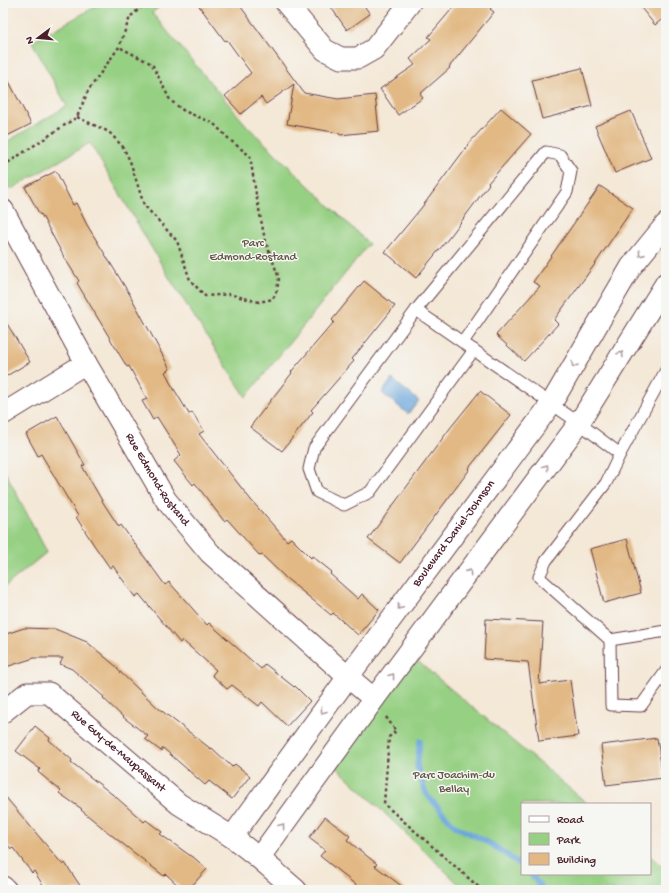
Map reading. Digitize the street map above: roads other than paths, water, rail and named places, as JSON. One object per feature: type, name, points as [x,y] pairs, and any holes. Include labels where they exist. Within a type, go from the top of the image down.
[{"type":"street","points":[[286,3],[325,50],[341,58],[358,58],[374,49],[410,3]]},
{"type":"street","name":"Rue Edmond-Rostand","points":[[3,210],[86,363],[166,500],[210,553],[374,699]]},
{"type":"street","name":"Boulevard Daniel-Johnson","points":[[232,837],[348,677],[551,404],[630,267],[666,224]]},
{"type":"street","points":[[259,858],[374,699],[579,423],[666,283]]},
{"type":"street","points":[[3,414],[86,363]]},
{"type":"street","name":"Rue Guy-de-Maupassant","points":[[3,712],[27,693],[49,693],[179,804],[232,837],[296,890]]},
{"type":"street","points":[[3,887],[6,890]]},
{"type":"lane","points":[[463,342],[567,192],[571,171],[560,155],[546,152],[416,310],[314,448],[309,469],[317,492],[344,505],[370,492],[474,350]]},
{"type":"lane","points":[[416,310],[579,423],[620,454]]},
{"type":"lane","points":[[666,370],[620,454],[606,484],[546,561],[539,577],[610,640],[611,704],[641,706],[666,671]]},
{"type":"lane","points":[[610,640],[666,632]]},
{"type":"water","points":[[392,379],[419,401],[408,414],[382,393]]},
{"type":"waterway","points":[[420,741],[417,767],[426,794],[455,826],[491,844],[521,865]]},
{"type":"waterway","points":[[532,875],[543,890]]},
{"type":"park label","name":"Parc Edmond-Rostand","points":[[253,251]]},
{"type":"park label","name":"Parc Joachim-du Bellay","points":[[454,783]]}]
